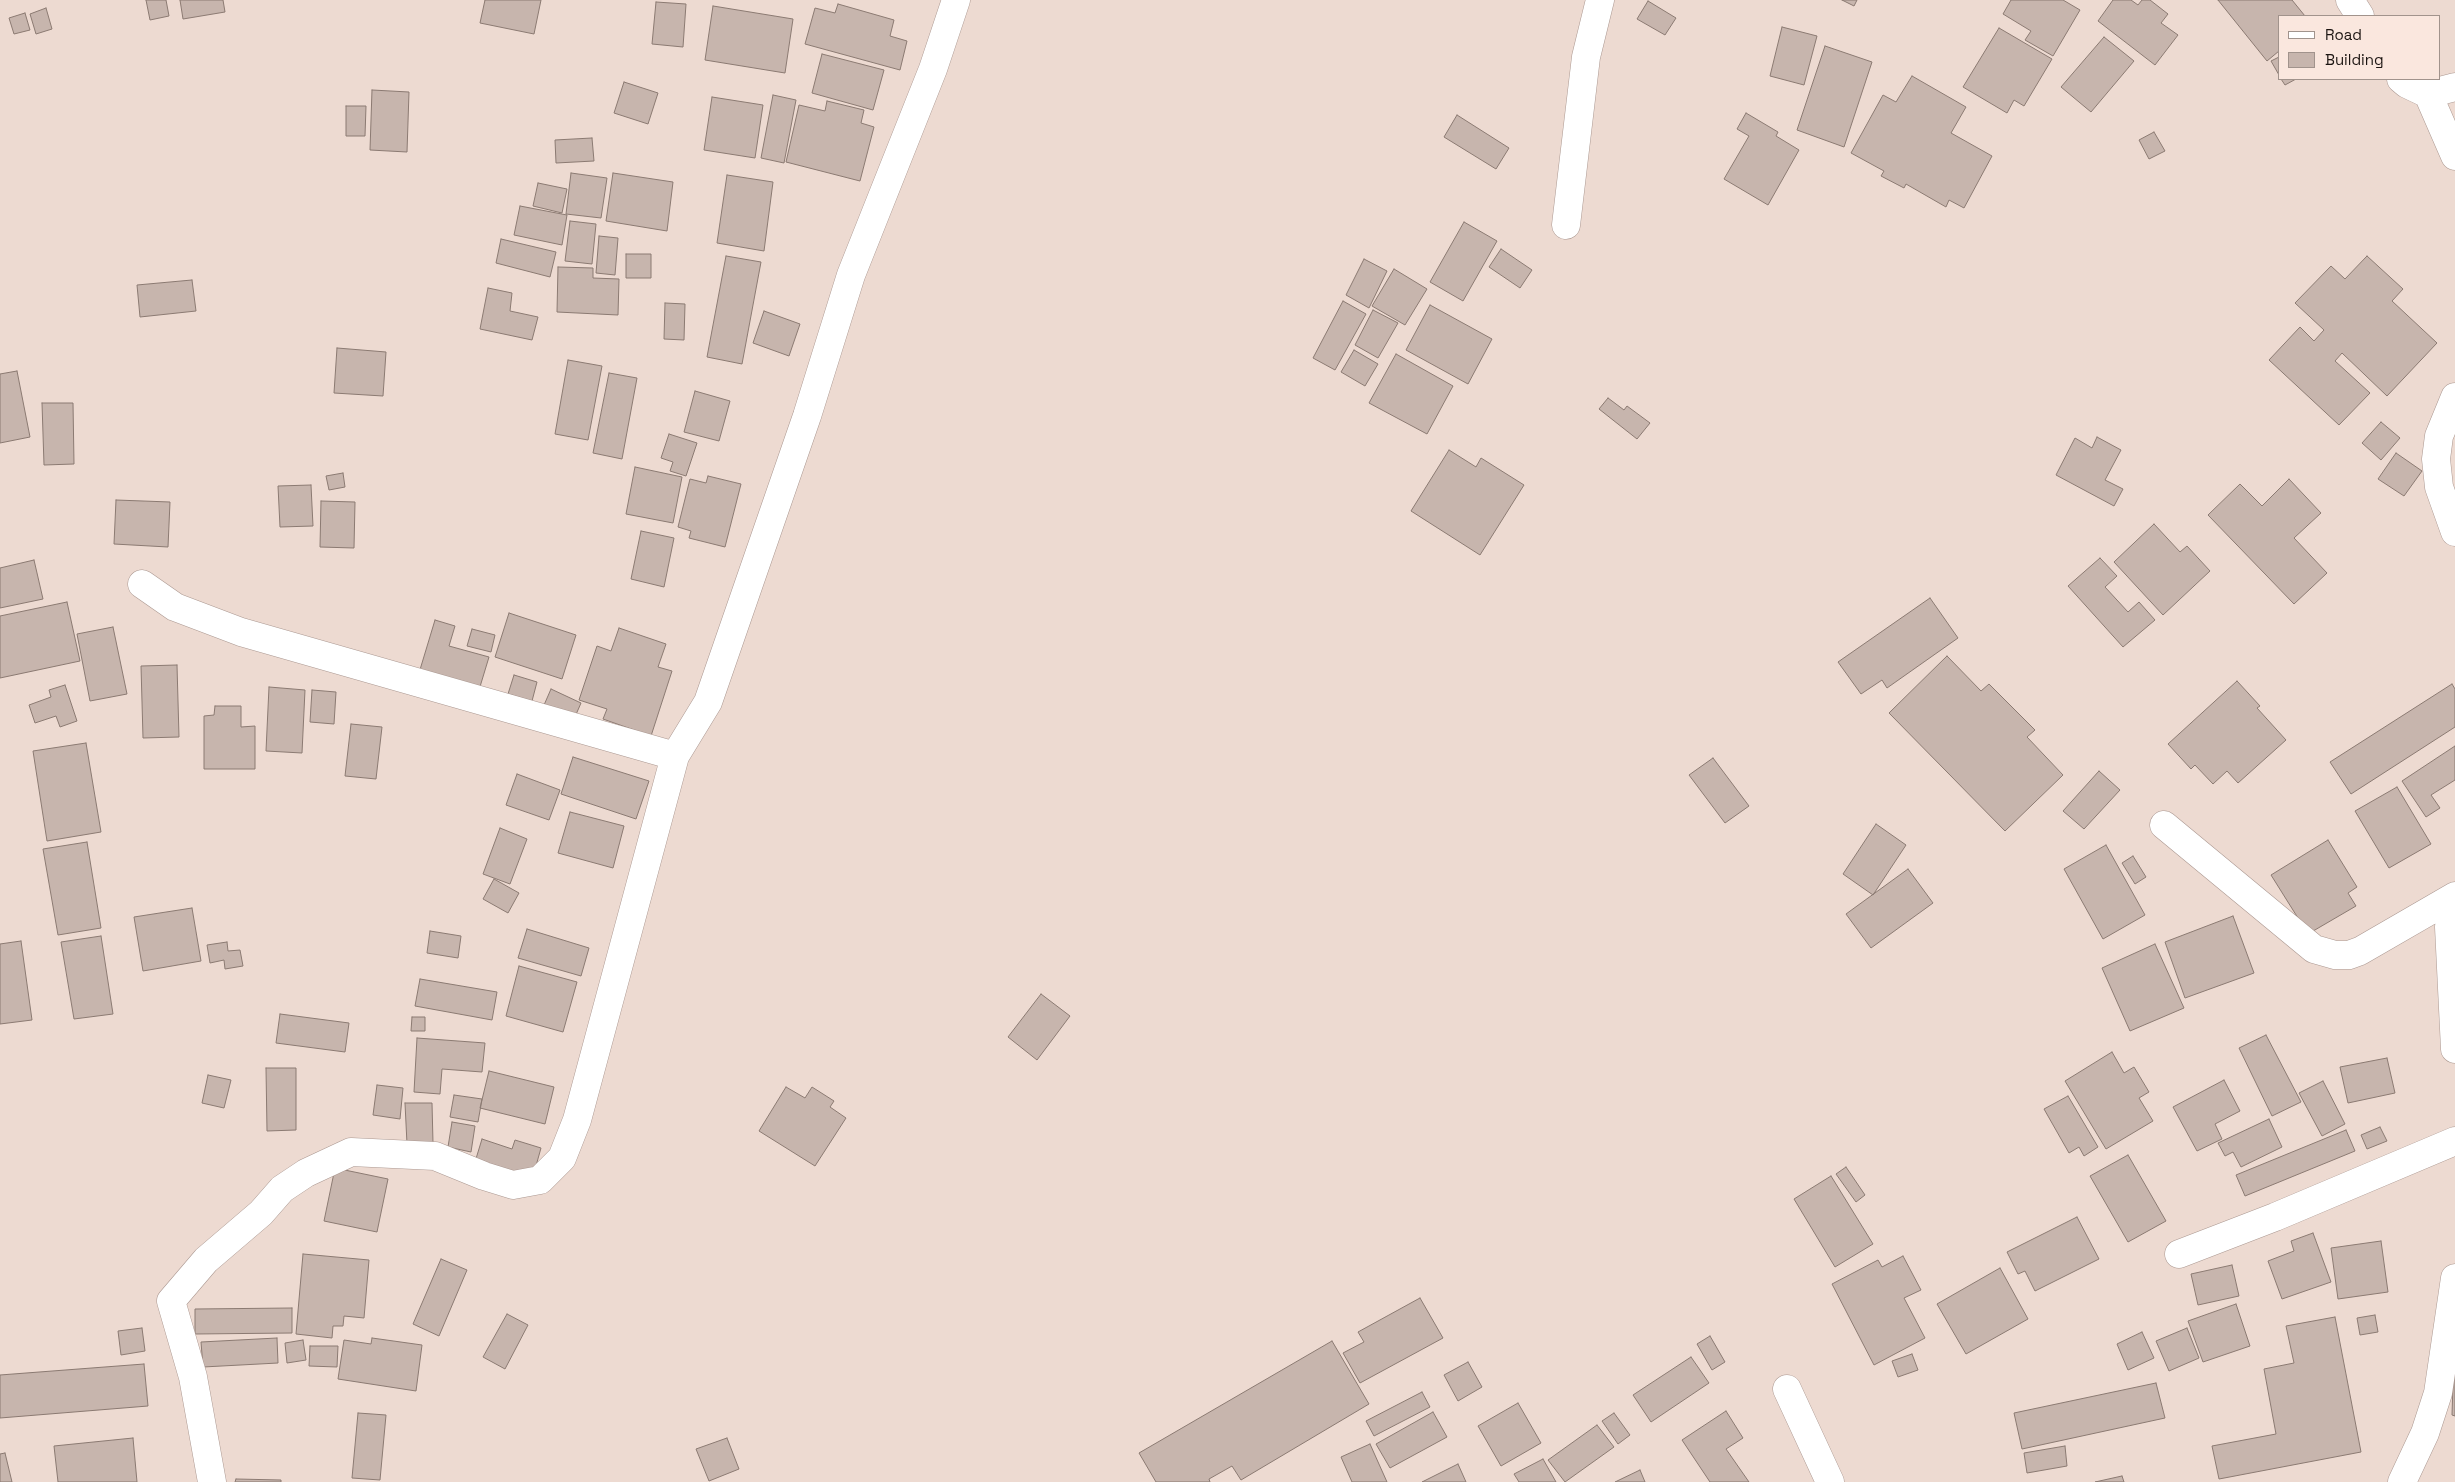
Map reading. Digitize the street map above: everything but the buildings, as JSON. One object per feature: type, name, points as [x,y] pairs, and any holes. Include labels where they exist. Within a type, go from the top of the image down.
[{"type":"street","points":[[212,1482],[193,1377],[171,1301],[206,1260],[261,1213],[282,1189],[306,1173],[351,1152],[435,1156],[484,1176],[514,1185],[540,1180],[562,1158],[577,1120],[675,756],[708,702],[807,416],[851,275],[934,68],[956,0]]},
{"type":"street","points":[[1566,225],[1586,57],[1600,0]]},
{"type":"street","points":[[2350,0],[2359,15]]},
{"type":"street","points":[[2402,80],[2428,94],[2455,87]]},
{"type":"street","points":[[2428,94],[2455,156]]},
{"type":"street","points":[[2455,397],[2439,436],[2436,459],[2439,487],[2455,532]]},
{"type":"street","points":[[142,584],[175,606],[241,632],[675,756]]},
{"type":"street","points":[[2164,826],[2304,942],[2314,949],[2335,955],[2349,955],[2360,950],[2455,897]]},
{"type":"street","points":[[2455,897],[2449,926],[2455,1049]]},
{"type":"street","points":[[2179,1254],[2275,1217],[2455,1141]]},
{"type":"street","points":[[2402,1482],[2425,1433],[2438,1393],[2455,1278]]},
{"type":"street","points":[[1786,1389],[1830,1482]]}]
